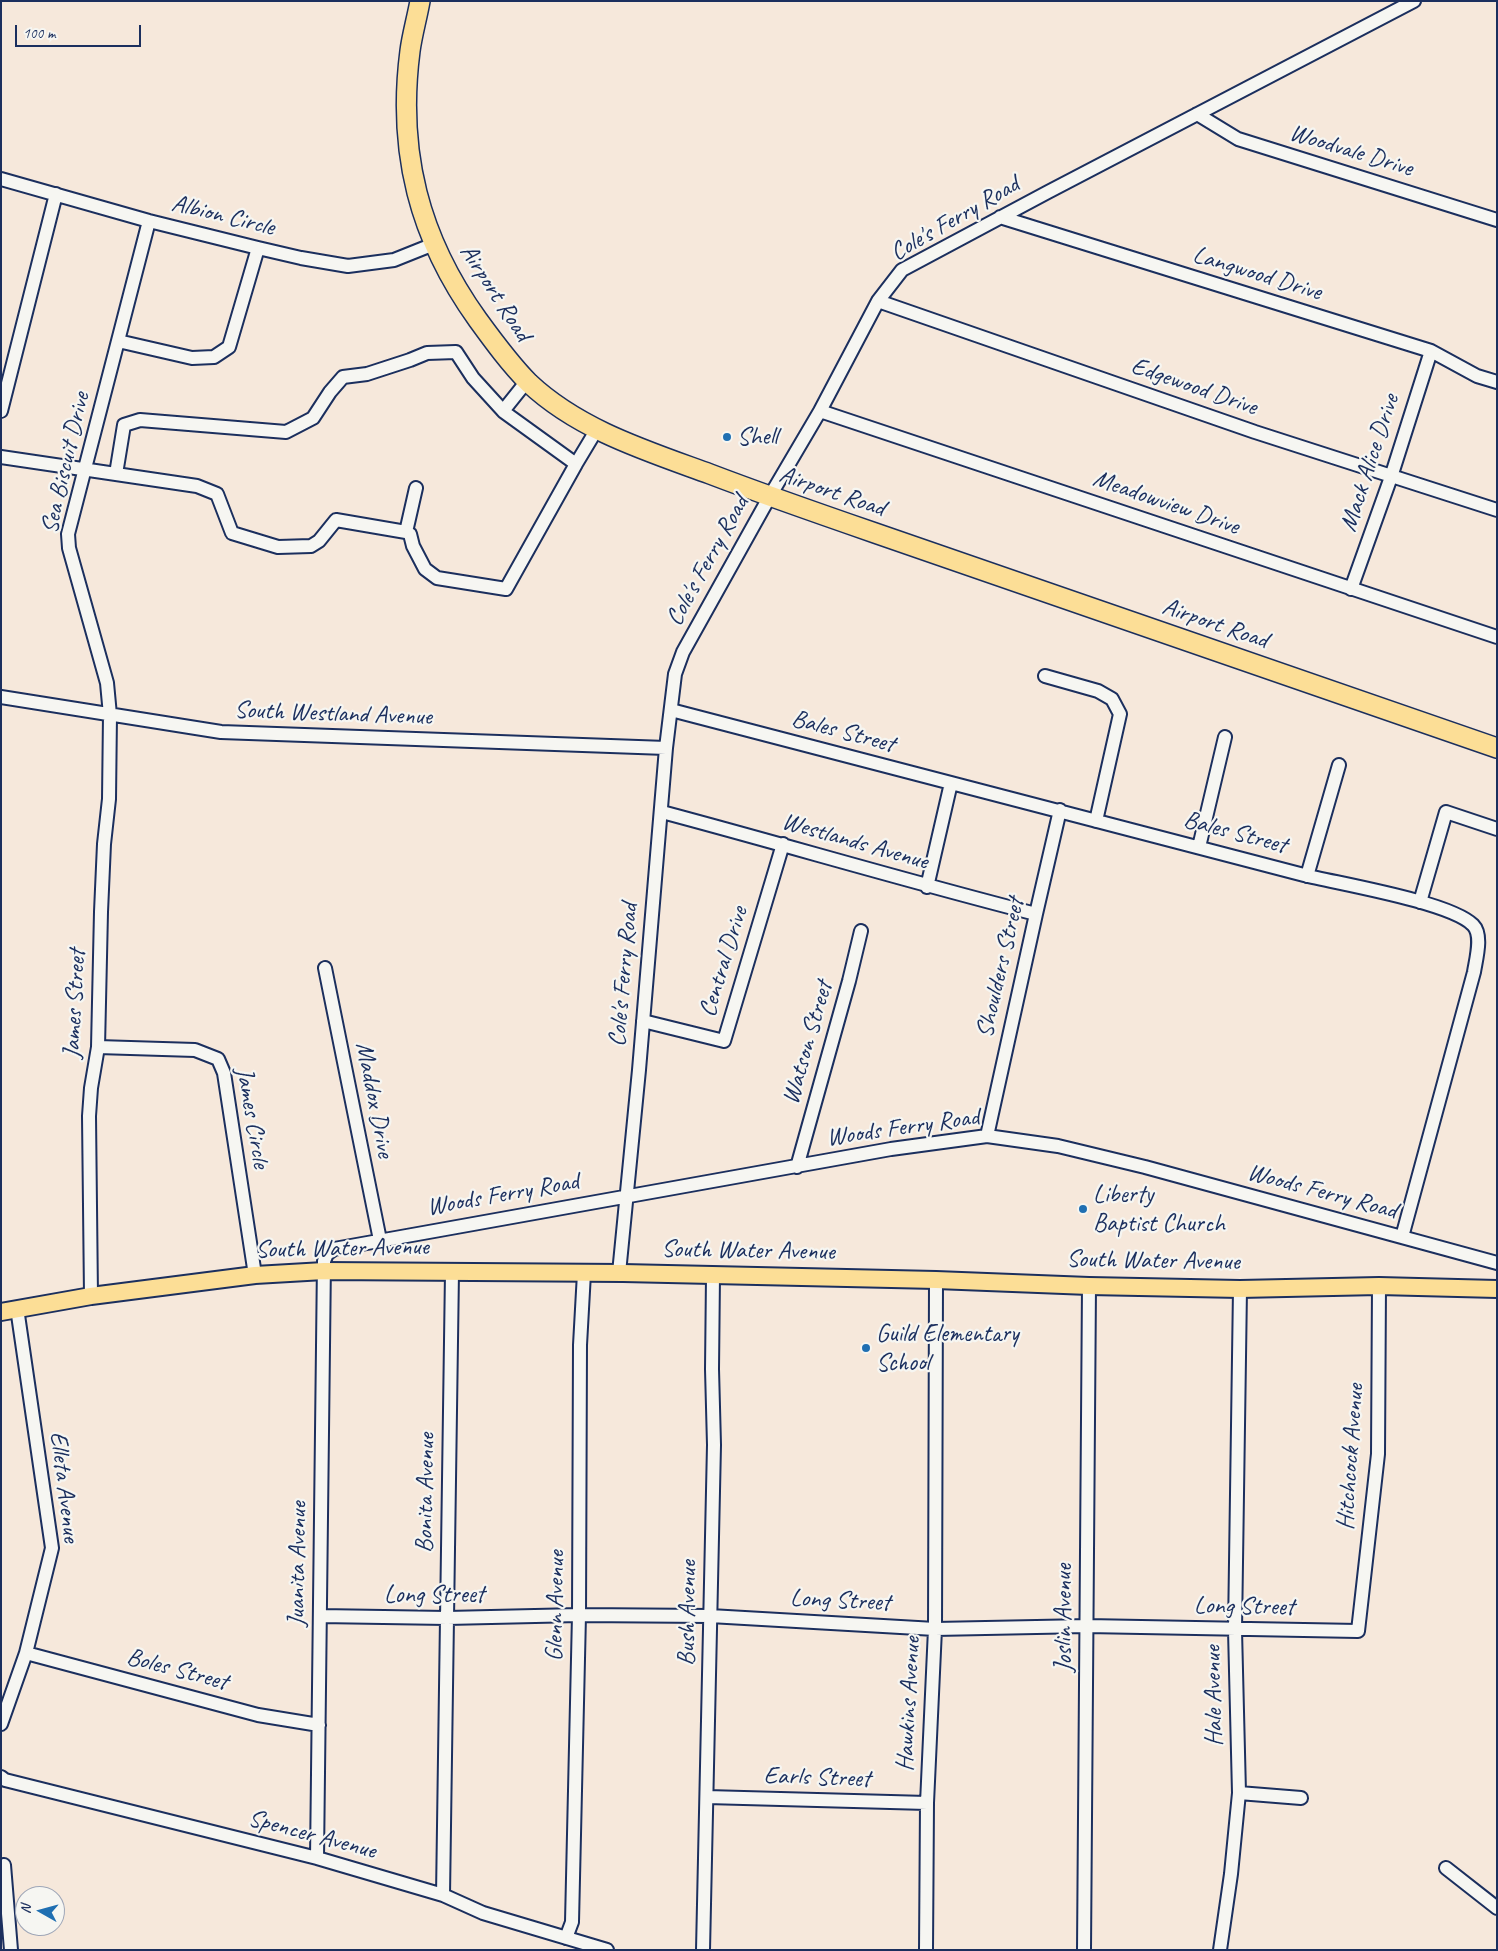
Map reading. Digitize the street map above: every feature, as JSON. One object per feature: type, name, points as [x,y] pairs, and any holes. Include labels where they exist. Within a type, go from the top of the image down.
[{"type":"highway","name":"Airport Road","points":[[420,1],[410,51],[407,117],[415,188],[434,244],[468,306],[506,358],[551,402],[583,422],[645,450],[770,496],[1497,748]]},
{"type":"main road","name":"South Water Avenue","points":[[9,1310],[91,1296],[255,1275],[324,1271],[620,1273],[1240,1289],[1379,1286],[1497,1289]]},
{"type":"street","name":"Cole's Ferry Road","points":[[620,1273],[674,674],[683,652],[820,411],[878,301],[902,270],[1414,1]]},
{"type":"street","name":"Woodvale Drive","points":[[1198,114],[1238,139],[1497,220]]},
{"type":"street","name":"Albion Circle","points":[[1,179],[258,248],[348,266],[394,260],[434,244]]},
{"type":"street","points":[[1,411],[56,194]]},
{"type":"street","name":"Langwood Drive","points":[[1000,217],[1431,351],[1477,376],[1497,382]]},
{"type":"street","name":"Sea Biscuit Drive","points":[[110,715],[107,683],[69,548],[68,534],[149,220]]},
{"type":"street","points":[[118,341],[192,358],[214,357],[229,347],[258,248]]},
{"type":"street","name":"Edgewood Drive","points":[[878,301],[1255,432],[1497,510]]},
{"type":"street","name":"Mack Alice Drive","points":[[1351,589],[1391,476],[1431,351]]},
{"type":"street","points":[[116,474],[124,424],[140,420],[286,432],[313,418],[330,392],[343,377],[367,374],[401,364],[427,353],[456,352],[473,378],[502,411],[576,464]]},
{"type":"street","points":[[502,411],[528,381]]},
{"type":"street","name":"Meadowview Drive","points":[[820,411],[1497,637]]},
{"type":"street","points":[[1,457],[197,486],[217,494],[232,533],[278,547],[311,546],[320,541],[336,520],[406,532],[410,534],[413,546],[425,568],[437,578],[506,589],[576,464],[598,429]]},
{"type":"street","points":[[406,532],[416,488]]},
{"type":"street","points":[[1045,676],[1098,691],[1112,699],[1120,714],[1096,821]]},
{"type":"street","name":"South Westland Avenue","points":[[1,697],[221,732],[666,748]]},
{"type":"street","name":"Bales Street","points":[[671,710],[1307,876],[1420,902],[1453,913],[1474,925],[1478,936],[1474,972],[1402,1237]]},
{"type":"street","name":"James Street","points":[[91,1296],[89,1116],[91,1088],[98,1047],[101,912],[106,820],[109,799],[110,715]]},
{"type":"street","points":[[1199,847],[1225,737]]},
{"type":"street","points":[[1307,876],[1339,765]]},
{"type":"street","points":[[927,886],[951,784]]},
{"type":"street","name":"Shoulders Street","points":[[987,1136],[1060,810]]},
{"type":"street","name":"Westlands Avenue","points":[[662,812],[783,844],[927,886],[1036,914]]},
{"type":"street","points":[[1420,902],[1446,812],[1497,829]]},
{"type":"street","name":"Central Drive","points":[[643,1020],[724,1041],[783,844]]},
{"type":"street","name":"Watson Street","points":[[797,1167],[861,931]]},
{"type":"street","name":"Maddox Drive","points":[[325,968],[380,1240]]},
{"type":"street","name":"James Circle","points":[[98,1047],[195,1050],[218,1059],[224,1073],[255,1275]]},
{"type":"street","name":"Woods Ferry Road","points":[[324,1271],[324,1261],[327,1254],[334,1250],[380,1240],[891,1149],[987,1136],[1058,1146],[1136,1165],[1497,1263]]},
{"type":"street","name":"Juanita Avenue","points":[[317,1858],[324,1271]]},
{"type":"street","name":"Bonita Avenue","points":[[443,1895],[452,1272]]},
{"type":"street","name":"Glenn Avenue","points":[[566,1938],[572,1922],[579,1615],[580,1346],[584,1273]]},
{"type":"street","name":"Bush Avenue","points":[[703,1950],[714,1444],[712,1369],[713,1276]]},
{"type":"street","name":"Hawkins Avenue","points":[[926,1950],[926,1803],[934,1629],[936,1280]]},
{"type":"street","name":"Joslin Avenue","points":[[1084,1950],[1089,1286]]},
{"type":"street","name":"Hitchcock Avenue","points":[[1358,1631],[1378,1454],[1379,1286]]},
{"type":"street","name":"Hale Avenue","points":[[1220,1950],[1231,1874],[1239,1793],[1235,1630],[1240,1289]]},
{"type":"street","name":"Elleta Avenue","points":[[1,1724],[26,1653],[52,1548],[9,1310]]},
{"type":"street","name":"Long Street","points":[[320,1616],[448,1618],[579,1615],[710,1616],[934,1629],[1087,1626],[1358,1631]]},
{"type":"street","name":"Boles Street","points":[[26,1653],[258,1715],[318,1725]]},
{"type":"street","name":"Spencer Avenue","points":[[1,1777],[5,1780],[317,1858],[443,1895],[483,1913],[607,1950]]},
{"type":"street","points":[[1239,1793],[1301,1798]]},
{"type":"street","name":"Earls Street","points":[[707,1797],[926,1803]]},
{"type":"street","points":[[4,1865],[11,1950]]},
{"type":"street","points":[[1446,1868],[1497,1908]]},
{"type":"place","name":"Shell","points":[[727,437]]},
{"type":"place","name":"Liberty Baptist Church","points":[[1083,1209]]},
{"type":"place","name":"Guild Elementary School","points":[[866,1348]]}]
